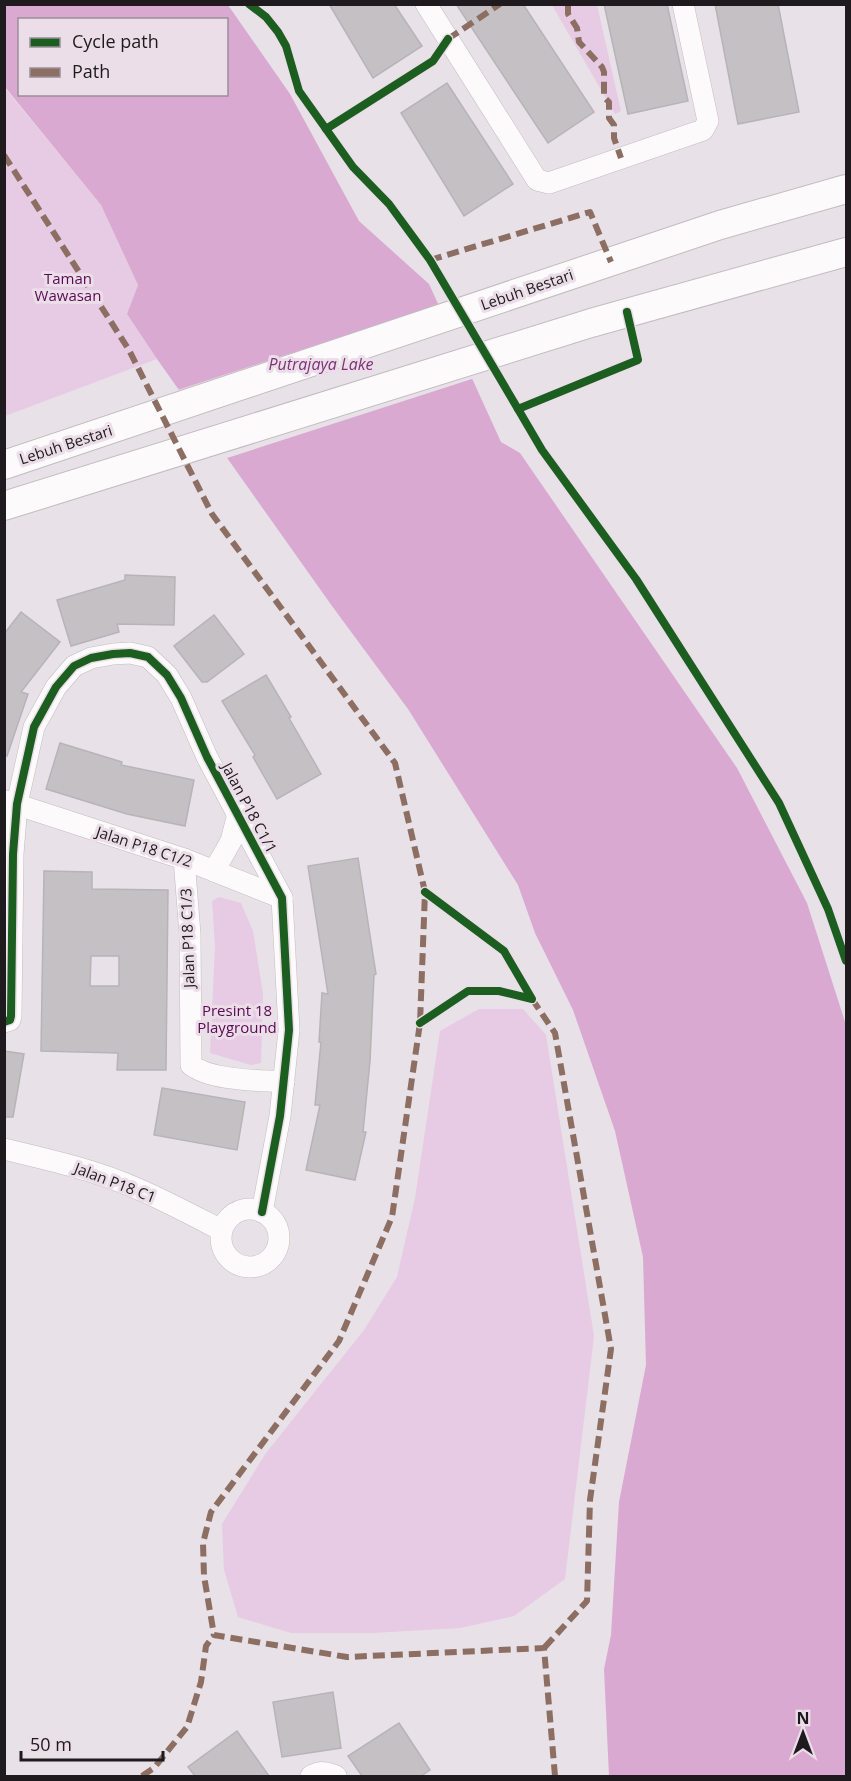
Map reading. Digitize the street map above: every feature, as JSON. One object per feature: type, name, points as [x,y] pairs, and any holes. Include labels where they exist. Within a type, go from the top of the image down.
[{"type":"main road","points":[[720,225],[794,197],[846,174]]},
{"type":"main road","name":"Lebuh Bestari","points":[[4,465],[720,225],[846,189]]},
{"type":"main road","points":[[4,506],[591,323],[846,252]]},
{"type":"main road","points":[[770,272],[846,271]]},
{"type":"street","points":[[426,4],[537,180],[549,183],[703,130],[708,121],[683,4]]},
{"type":"street","name":"Jalan P18 C1/1","points":[[4,1022],[10,1020],[11,1016],[11,802],[34,727],[56,687],[74,666],[91,658],[112,654],[130,653],[148,657],[167,675],[181,698],[207,757],[282,898],[289,1030],[280,1116],[262,1212]]},
{"type":"street","name":"Jalan P18 C1/2","points":[[11,802],[184,859],[282,898]]},
{"type":"street","points":[[214,871],[231,841],[238,814]]},
{"type":"street","name":"Jalan P18 C1/3","points":[[184,859],[190,934],[191,1065],[197,1070],[224,1077],[284,1082]]},
{"type":"street","name":"Jalan P18 C1","points":[[4,1149],[96,1173],[137,1188],[221,1230]]},
{"type":"street","points":[[253,1209],[262,1212],[274,1223],[279,1239],[274,1254],[268,1261],[260,1265],[242,1266],[226,1256],[222,1248],[221,1230],[233,1214],[253,1209]]},
{"type":"street","points":[[311,1776],[328,1772],[336,1776]]},
{"type":"green space","points":[[552,5],[597,5],[621,111],[615,114]]},
{"type":"green space","name":"Taman Wawasan","points":[[4,87],[101,205],[138,285],[127,314],[157,359],[5,416]]},
{"type":"green space","name":"Presint 18 Playground","points":[[219,897],[241,903],[253,931],[263,994],[261,1063],[251,1065],[210,1053],[215,946],[212,901]]},
{"type":"green space","points":[[479,1009],[523,1009],[546,1035],[594,1336],[565,1579],[514,1616],[460,1628],[372,1633],[291,1633],[238,1617],[224,1570],[222,1524],[266,1453],[364,1330],[397,1277],[415,1198],[440,1031]]},
{"type":"water","name":"Putrajaya Lake","points":[[4,5],[228,5],[290,94],[359,221],[429,284],[501,442],[520,453],[737,768],[807,903],[846,1025],[846,1776],[609,1776],[604,1669],[611,1635],[619,1502],[646,1365],[643,1257],[615,1131],[573,1010],[535,933],[518,885],[408,709],[332,606],[127,314],[138,285],[101,205],[5,87]]},
{"type":"pier","points":[[442,304],[475,378],[224,459],[175,391]]},
{"type":"building","points":[[329,4],[394,4],[422,46],[373,78]]},
{"type":"building","points":[[456,4],[523,4],[594,112],[548,143]]},
{"type":"building","points":[[604,4],[667,4],[688,101],[628,114]]},
{"type":"building","points":[[715,4],[778,4],[799,112],[738,124]]},
{"type":"building","points":[[447,83],[513,184],[464,216],[401,113]]},
{"type":"building","points":[[125,575],[175,577],[174,625],[117,624],[119,632],[71,646],[57,600],[125,580]]},
{"type":"building","points":[[21,612],[60,642],[21,692],[28,694],[7,756],[4,755],[4,634]]},
{"type":"building","points":[[214,615],[244,654],[207,682],[202,682],[174,646]]},
{"type":"building","points":[[266,675],[321,774],[277,799],[253,757],[255,755],[222,701]]},
{"type":"building","points":[[60,743],[122,762],[121,765],[194,780],[185,826],[127,814],[46,789]]},
{"type":"building","points":[[358,858],[376,974],[374,975],[370,1061],[363,1132],[366,1132],[355,1180],[306,1170],[320,1105],[315,1105],[321,1042],[319,1042],[322,993],[328,994],[308,866]]},
{"type":"building","points":[[44,871],[92,872],[92,889],[168,890],[166,1070],[117,1070],[118,1053],[41,1051]],"holes":[[[91,956],[119,956],[119,986],[90,986]]]},
{"type":"building","points":[[4,1051],[24,1054],[13,1117],[4,1117]]},
{"type":"building","points":[[162,1088],[245,1102],[237,1150],[154,1135]]},
{"type":"building","points":[[333,1692],[341,1748],[282,1757],[273,1702]]},
{"type":"building","points":[[399,1723],[430,1770],[421,1776],[362,1776],[348,1756]]},
{"type":"building","points":[[237,1731],[269,1776],[195,1776],[188,1767]]},
{"type":"marked path","points":[[448,39],[500,4]]},
{"type":"marked path","points":[[568,4],[568,14],[577,28],[579,42],[604,72],[604,97],[609,102],[609,118],[614,125],[614,138],[621,158]]},
{"type":"marked path","points":[[4,155],[129,350],[212,514],[395,763],[425,892],[420,1023],[392,1217],[339,1341],[211,1512],[203,1543],[204,1576],[214,1635],[347,1657],[544,1648],[555,1776]]},
{"type":"marked path","points":[[430,260],[590,212],[611,262]]},
{"type":"marked path","points":[[532,999],[555,1033],[611,1349],[590,1500],[587,1601],[544,1648]]},
{"type":"marked path","points":[[142,1776],[154,1768],[187,1727],[201,1682],[206,1646],[214,1635]]},
{"type":"cycle path","points":[[249,4],[266,17],[278,32],[286,46],[299,91],[326,129],[433,61],[448,39]]},
{"type":"cycle path","points":[[326,129],[353,167],[389,204],[430,260],[518,409],[638,360],[627,312]]},
{"type":"cycle path","points":[[518,409],[542,450],[636,579],[779,803],[828,909],[846,961]]},
{"type":"cycle path","points":[[4,1022],[10,1020],[11,1016],[13,854],[17,804],[34,727],[56,687],[74,666],[91,658],[113,654],[130,653],[148,657],[167,675],[181,698],[207,757],[282,898],[289,1030],[280,1116],[262,1212]]},
{"type":"cycle path","points":[[420,1023],[468,991],[499,991],[532,999],[504,951],[425,892]]}]
